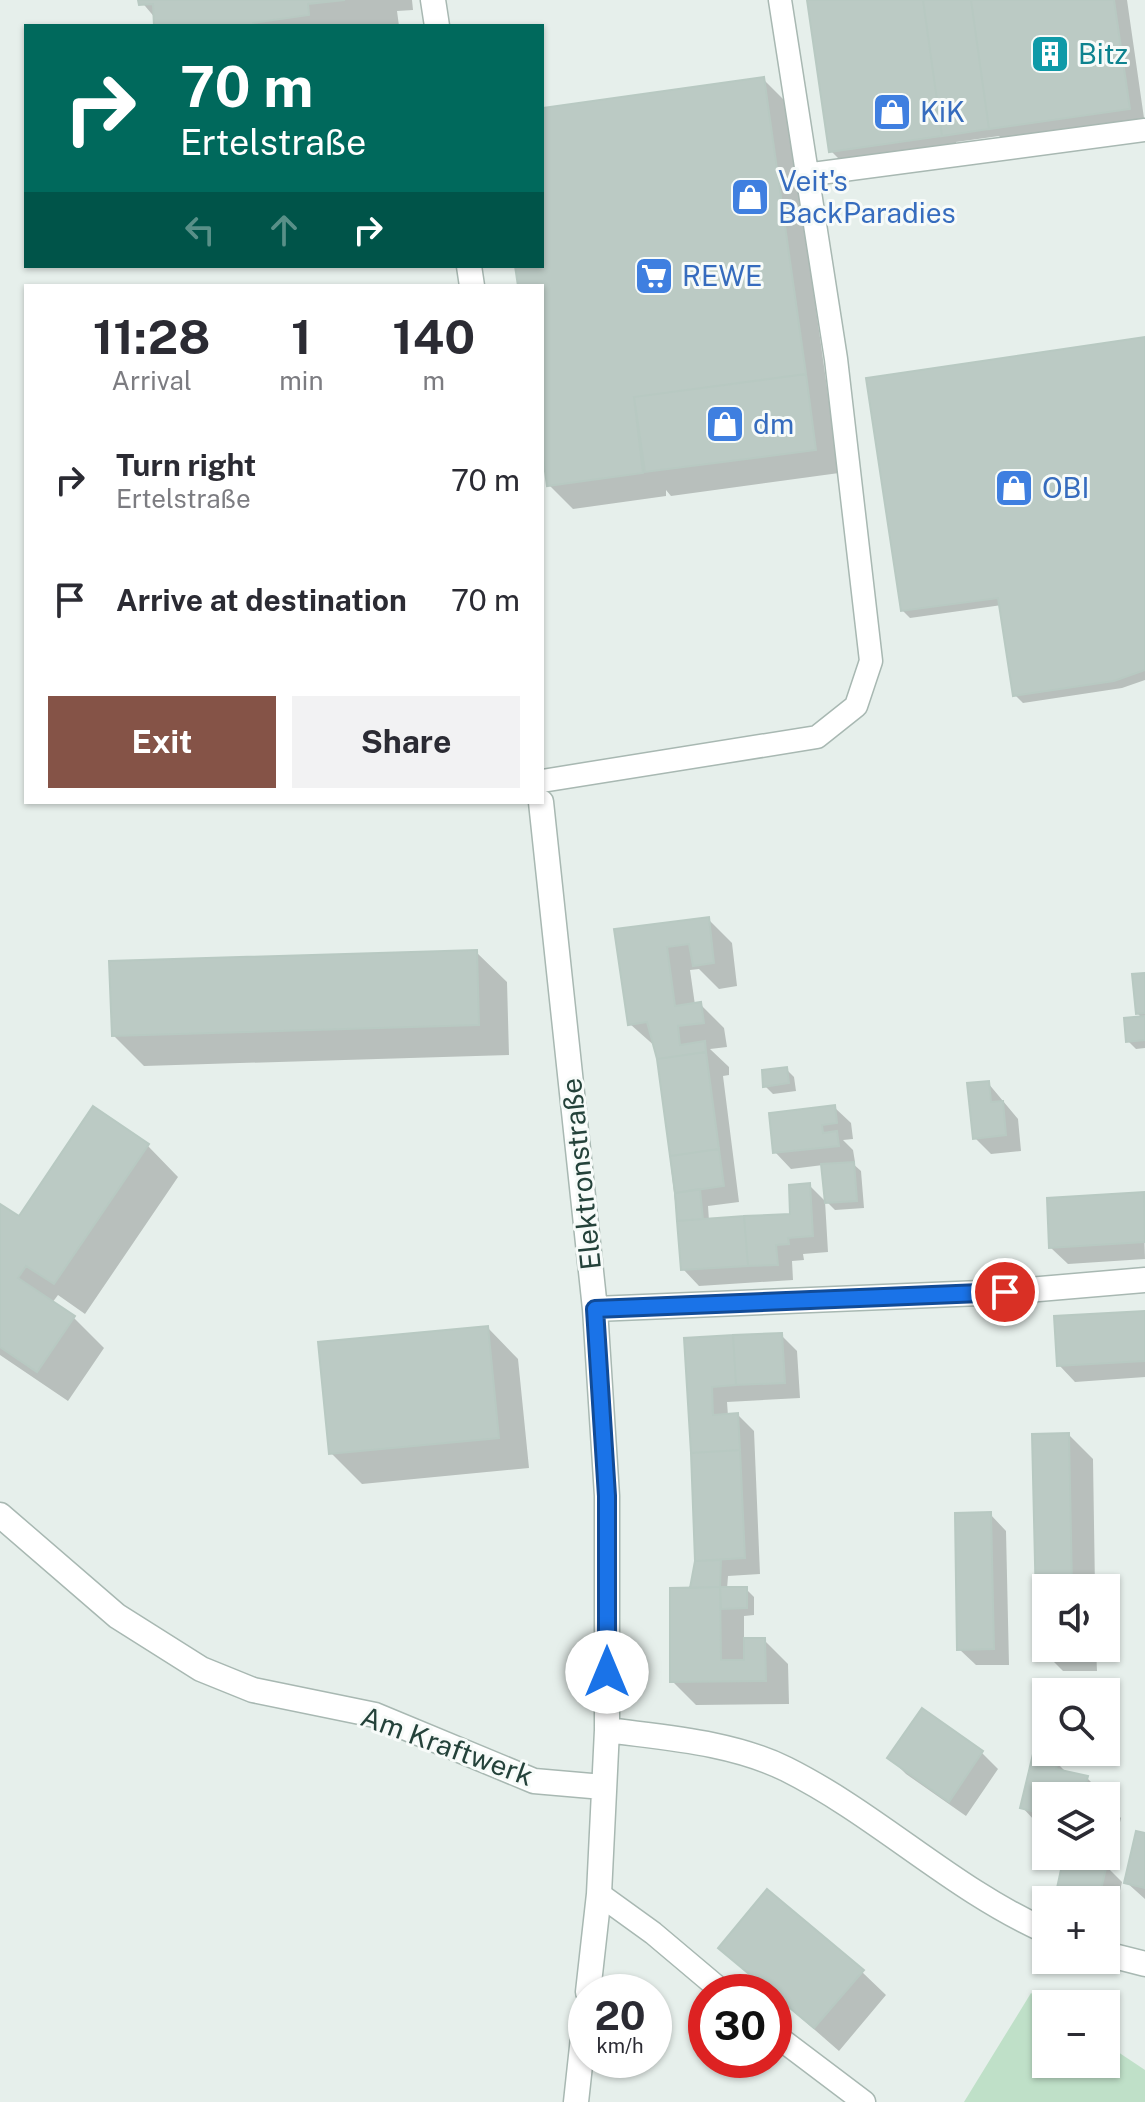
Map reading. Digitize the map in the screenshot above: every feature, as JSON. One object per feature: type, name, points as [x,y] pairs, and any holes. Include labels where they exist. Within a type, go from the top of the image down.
[{"type":"street","points":[[433,0],[437,24]]},
{"type":"street","name":"Elektronstraße","points":[[541,804],[595,1309],[607,1496],[607,1730],[603,1787]]},
{"type":"street","points":[[595,1309],[1005,1292],[1145,1280]]},
{"type":"street","name":"Am Kraftwerk","points":[[0,1515],[117,1616],[201,1669],[253,1690],[375,1715],[534,1781],[603,1787]]},
{"type":"street","points":[[607,1730],[728,1749],[786,1769],[830,1795],[965,1887],[1032,1923]]},
{"type":"street","points":[[590,1974],[599,1894],[603,1787]]},
{"type":"street","points":[[1120,1958],[1145,1964]]},
{"type":"street","points":[[576,2102],[579,2078]]},
{"type":"lane","points":[[544,781],[817,737],[856,706],[871,661],[836,359],[780,0]]},
{"type":"lane","points":[[805,175],[1145,130]]},
{"type":"lane","points":[[599,1894],[653,1933],[702,1974]]},
{"type":"lane","points":[[792,2048],[864,2102]]},
{"type":"green space","points":[[1031,1993],[1032,2078],[1120,2078],[1120,2053],[1145,2070],[1145,2102],[964,2102]]},
{"type":"building","points":[[138,0],[345,0],[308,4],[309,15],[253,24],[154,24],[153,4],[139,5]]},
{"type":"building","points":[[807,0],[923,0],[942,136],[829,152]]},
{"type":"building","points":[[923,0],[971,0],[989,129],[942,136]]},
{"type":"building","name":"Bitz","points":[[971,0],[1114,0],[1130,109],[989,129]]},
{"type":"building","name":"REWE","points":[[764,77],[806,374],[634,397],[643,473],[547,486],[544,464],[544,284],[518,284],[515,268],[544,268],[544,108]]},
{"type":"building","name":"OBI","points":[[1145,337],[1145,670],[1114,681],[1013,696],[998,598],[901,611],[866,378]]},
{"type":"building","name":"dm","points":[[806,374],[816,450],[645,472],[634,397]]},
{"type":"building","points":[[709,917],[714,963],[693,966],[689,944],[667,947],[675,1006],[701,1002],[704,1023],[678,1026],[680,1045],[705,1041],[706,1052],[657,1059],[647,1022],[628,1025],[614,929]]},
{"type":"building","points":[[477,950],[479,1025],[112,1036],[109,961]]},
{"type":"building","points":[[1145,973],[1145,1013],[1136,1014],[1132,974]]},
{"type":"building","points":[[1145,1016],[1145,1040],[1126,1042],[1124,1018]]},
{"type":"building","points":[[706,1052],[719,1149],[670,1156],[657,1059]]},
{"type":"building","points":[[787,1067],[789,1083],[763,1087],[762,1070]]},
{"type":"building","points":[[989,1081],[991,1102],[1003,1101],[1006,1135],[973,1139],[967,1083]]},
{"type":"building","points":[[835,1105],[837,1123],[822,1125],[823,1133],[837,1131],[839,1146],[773,1153],[769,1113]]},
{"type":"building","points":[[93,1106],[149,1144],[54,1284],[26,1266],[18,1278],[75,1316],[37,1372],[0,1347],[0,1204],[19,1216]]},
{"type":"building","points":[[719,1149],[724,1186],[675,1193],[670,1156]]},
{"type":"building","points":[[854,1162],[857,1201],[825,1203],[821,1164]]},
{"type":"building","points":[[810,1183],[813,1236],[788,1238],[789,1244],[776,1245],[778,1265],[748,1266],[744,1216],[790,1214],[789,1185]]},
{"type":"building","points":[[700,1189],[703,1219],[677,1221],[675,1193]]},
{"type":"building","points":[[1144,1192],[1145,1242],[1049,1248],[1047,1198]]},
{"type":"building","points":[[744,1216],[748,1266],[681,1270],[677,1221]]},
{"type":"building","points":[[1145,1311],[1145,1361],[1057,1366],[1054,1316]]},
{"type":"building","points":[[488,1326],[499,1438],[329,1454],[318,1342]]},
{"type":"building","points":[[782,1333],[785,1383],[736,1385],[733,1335]]},
{"type":"building","points":[[733,1335],[736,1385],[712,1387],[713,1415],[738,1413],[740,1450],[691,1453],[684,1338]]},
{"type":"building","points":[[1069,1433],[1072,1574],[1035,1574],[1032,1434]]},
{"type":"building","points":[[740,1450],[745,1558],[695,1561],[691,1453]]},
{"type":"building","points":[[991,1512],[994,1649],[957,1650],[955,1513]]},
{"type":"building","points":[[721,1560],[720,1587],[690,1588],[695,1561]]},
{"type":"building","points":[[720,1587],[721,1660],[744,1660],[744,1638],[765,1638],[766,1681],[670,1682],[670,1588]]},
{"type":"building","points":[[720,1587],[747,1587],[747,1608],[721,1609]]},
{"type":"building","points":[[922,1708],[983,1751],[949,1802],[887,1758]]},
{"type":"building","points":[[1032,1758],[1032,1766],[1057,1766],[1056,1769],[1088,1776],[1086,1782],[1032,1782],[1032,1811],[1020,1808]]},
{"type":"building","points":[[1136,1831],[1145,1833],[1145,1888],[1124,1883]]},
{"type":"building","points":[[1061,1870],[1106,1870],[1102,1886],[1057,1886]]},
{"type":"building","points":[[767,1889],[864,1970],[814,2028],[792,2010],[792,1974],[749,1974],[718,1948]]},
{"type":"place","name":"Bitz","points":[[1050,54]]},
{"type":"place","name":"KiK","points":[[892,112]]},
{"type":"place","name":"Veit's BackParadies","points":[[750,197]]},
{"type":"place","name":"REWE","points":[[654,276]]},
{"type":"place","name":"dm","points":[[725,424]]},
{"type":"place","name":"OBI","points":[[1014,488]]},
{"type":"route","points":[[607,1672],[607,1496],[595,1309],[1005,1292]]}]
